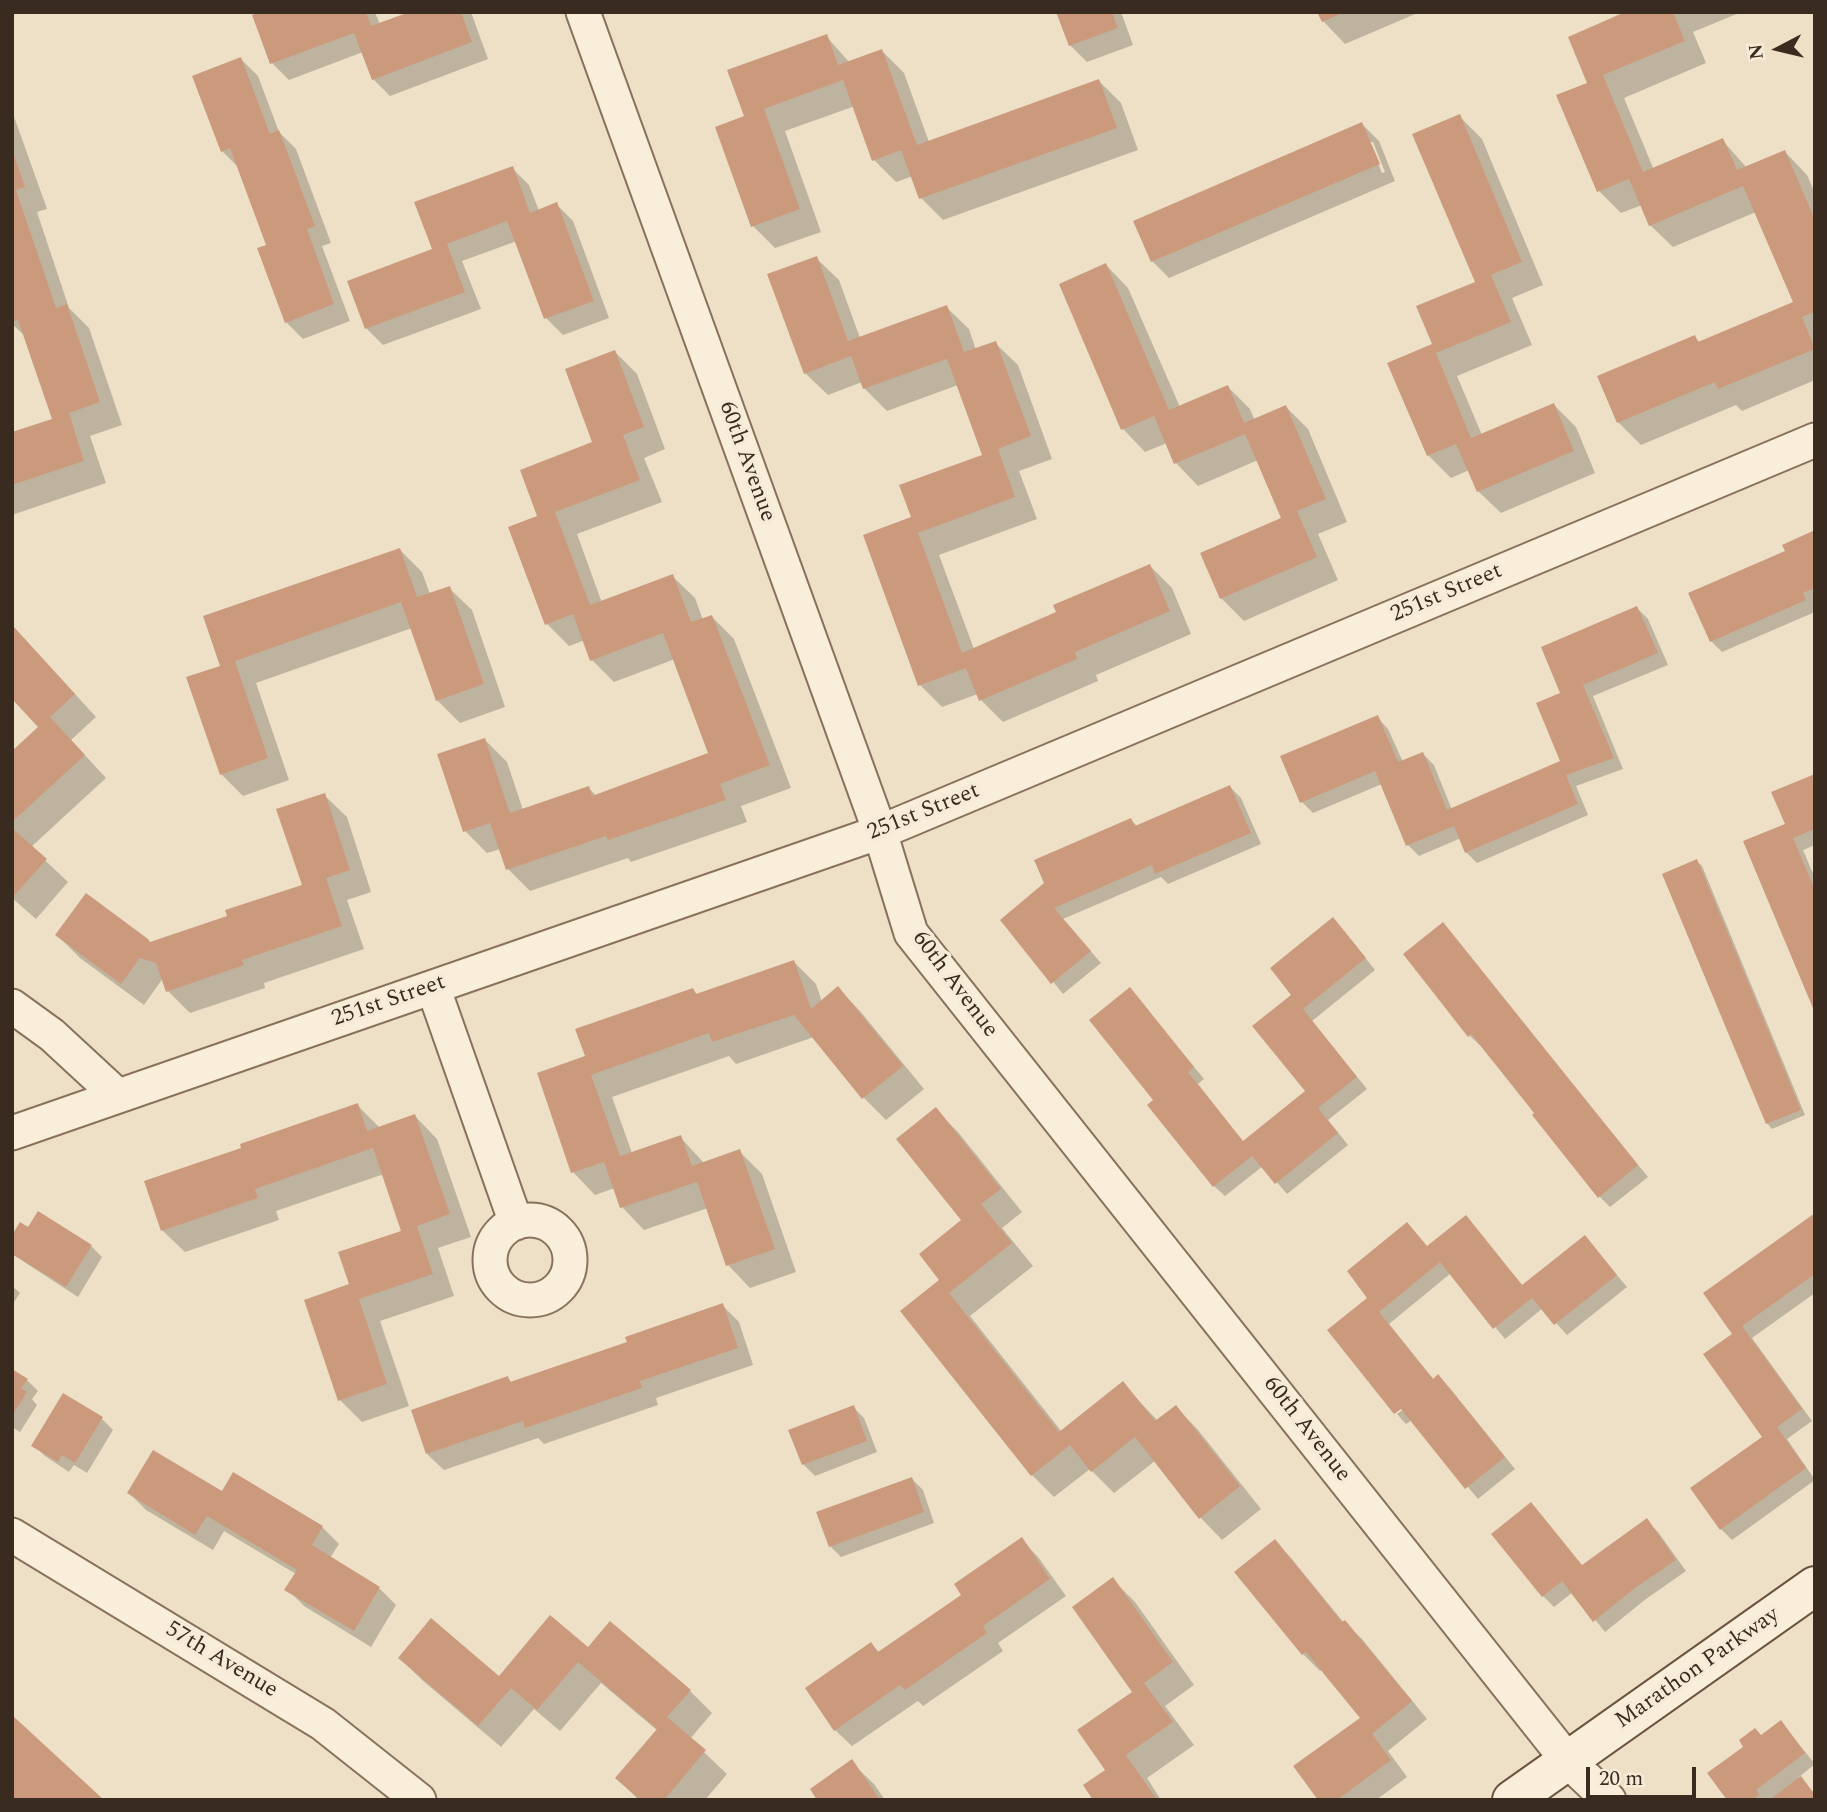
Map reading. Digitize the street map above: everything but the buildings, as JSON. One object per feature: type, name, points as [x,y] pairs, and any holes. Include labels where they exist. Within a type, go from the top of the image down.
[{"type":"street","name":"60th Avenue","points":[[583,12],[880,832],[911,933],[1568,1760],[1609,1800]]},
{"type":"street","name":"251st Street","points":[[12,1133],[880,832],[1815,440]]},
{"type":"street","points":[[432,987],[516,1223]]},
{"type":"street","points":[[12,1006],[52,1035],[118,1096]]},
{"type":"street","name":"57th Avenue","points":[[12,1535],[323,1724],[419,1800]]},
{"type":"street","name":"Marathon Parkway","points":[[1511,1800],[1815,1586]]}]
